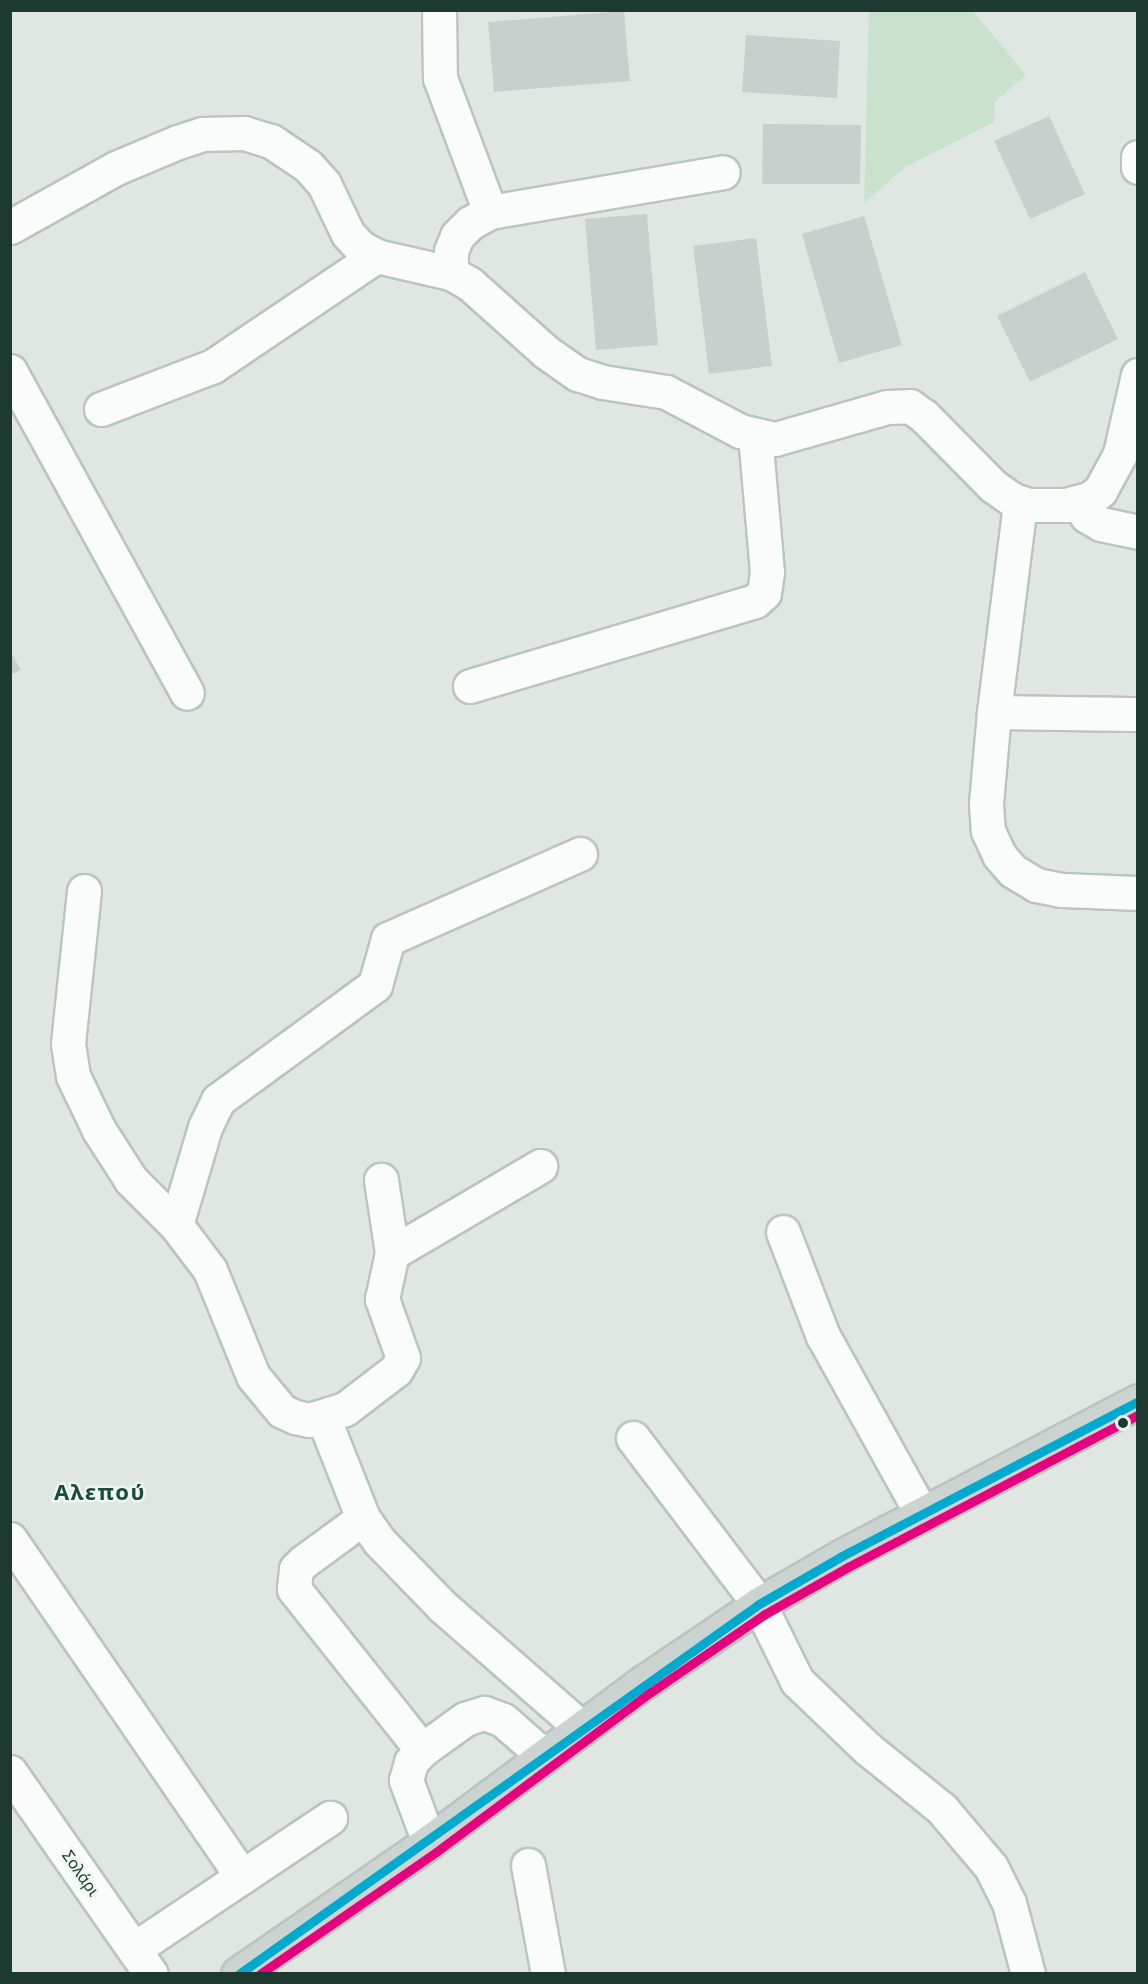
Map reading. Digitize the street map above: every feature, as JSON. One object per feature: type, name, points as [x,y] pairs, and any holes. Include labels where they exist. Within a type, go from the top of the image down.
[{"type":"main road","points":[[238,1974],[429,1842],[580,1727],[759,1604],[921,1514],[1137,1401]]},
{"type":"street","points":[[438,10],[440,78],[490,212]]},
{"type":"street","points":[[10,227],[116,168],[178,142],[202,134],[244,133],[271,141],[308,166],[324,184],[348,234],[376,256],[452,273],[494,302],[566,368],[603,382],[666,392],[755,436],[794,436],[887,407],[910,406],[924,416],[993,486],[1020,503],[1050,506],[1077,502],[1100,491],[1114,470],[1128,428],[1137,375]]},
{"type":"street","points":[[1137,157],[1137,168]]},
{"type":"street","points":[[452,273],[451,251],[457,236],[470,223],[490,212],[723,172]]},
{"type":"street","points":[[101,409],[213,366],[376,256]]},
{"type":"street","points":[[10,371],[187,693]]},
{"type":"street","points":[[470,687],[755,601],[764,593],[767,572],[755,436]]},
{"type":"street","points":[[1077,502],[1087,516],[1108,527],[1137,532]]},
{"type":"street","points":[[1020,503],[994,712],[986,804],[988,831],[999,855],[1013,870],[1036,885],[1062,890],[1137,893]]},
{"type":"street","points":[[994,712],[1137,714]]},
{"type":"street","points":[[176,1226],[205,1127],[218,1100],[375,985],[388,939],[580,854]]},
{"type":"street","points":[[84,891],[68,1044],[70,1069],[99,1130],[131,1180],[176,1226],[210,1270],[253,1376],[282,1411],[295,1417],[309,1420],[345,1409],[400,1364],[403,1351],[382,1299],[392,1253],[381,1180]]},
{"type":"street","points":[[392,1253],[540,1166]]},
{"type":"street","points":[[783,1232],[823,1336],[921,1514]]},
{"type":"street","points":[[323,1417],[363,1518],[379,1541],[442,1606],[580,1727]]},
{"type":"street","points":[[633,1438],[759,1604],[797,1681],[868,1749],[942,1809],[991,1867],[1009,1903],[1028,1974]]},
{"type":"street","points":[[363,1518],[296,1569],[294,1588],[422,1750]]},
{"type":"street","points":[[10,1539],[242,1877]]},
{"type":"street","points":[[429,1842],[406,1780],[411,1762],[422,1750],[465,1719],[484,1713],[503,1720],[543,1755]]},
{"type":"street","name":"Σολάρι","points":[[10,1772],[142,1961]]},
{"type":"street","points":[[142,1961],[242,1877],[330,1818]]},
{"type":"street","points":[[528,1865],[548,1974]]},
{"type":"green space","points":[[869,11],[973,11],[1026,75],[995,102],[994,122],[904,168],[864,203]]},
{"type":"building","points":[[624,11],[630,81],[494,92],[488,22]]},
{"type":"building","points":[[746,35],[840,41],[837,98],[742,92]]},
{"type":"building","points":[[1049,116],[1085,194],[1030,219],[994,141]]},
{"type":"building","points":[[763,124],[861,125],[860,184],[762,184]]},
{"type":"building","points":[[647,214],[658,345],[596,350],[585,219]]},
{"type":"building","points":[[864,216],[902,345],[839,363],[802,234]]},
{"type":"building","points":[[756,238],[772,366],[709,374],[693,246]]},
{"type":"building","points":[[1085,272],[1118,339],[1030,382],[997,316]]},
{"type":"building","points":[[10,651],[21,670],[10,675]]},
{"type":"transit line","points":[[239,1974],[759,1604],[842,1556],[1138,1401]]},
{"type":"transit line","points":[[260,1974],[436,1852],[651,1692],[765,1614],[848,1567],[1138,1415]]},
{"type":"district","name":"Αλεπού","points":[[100,1492]]}]
